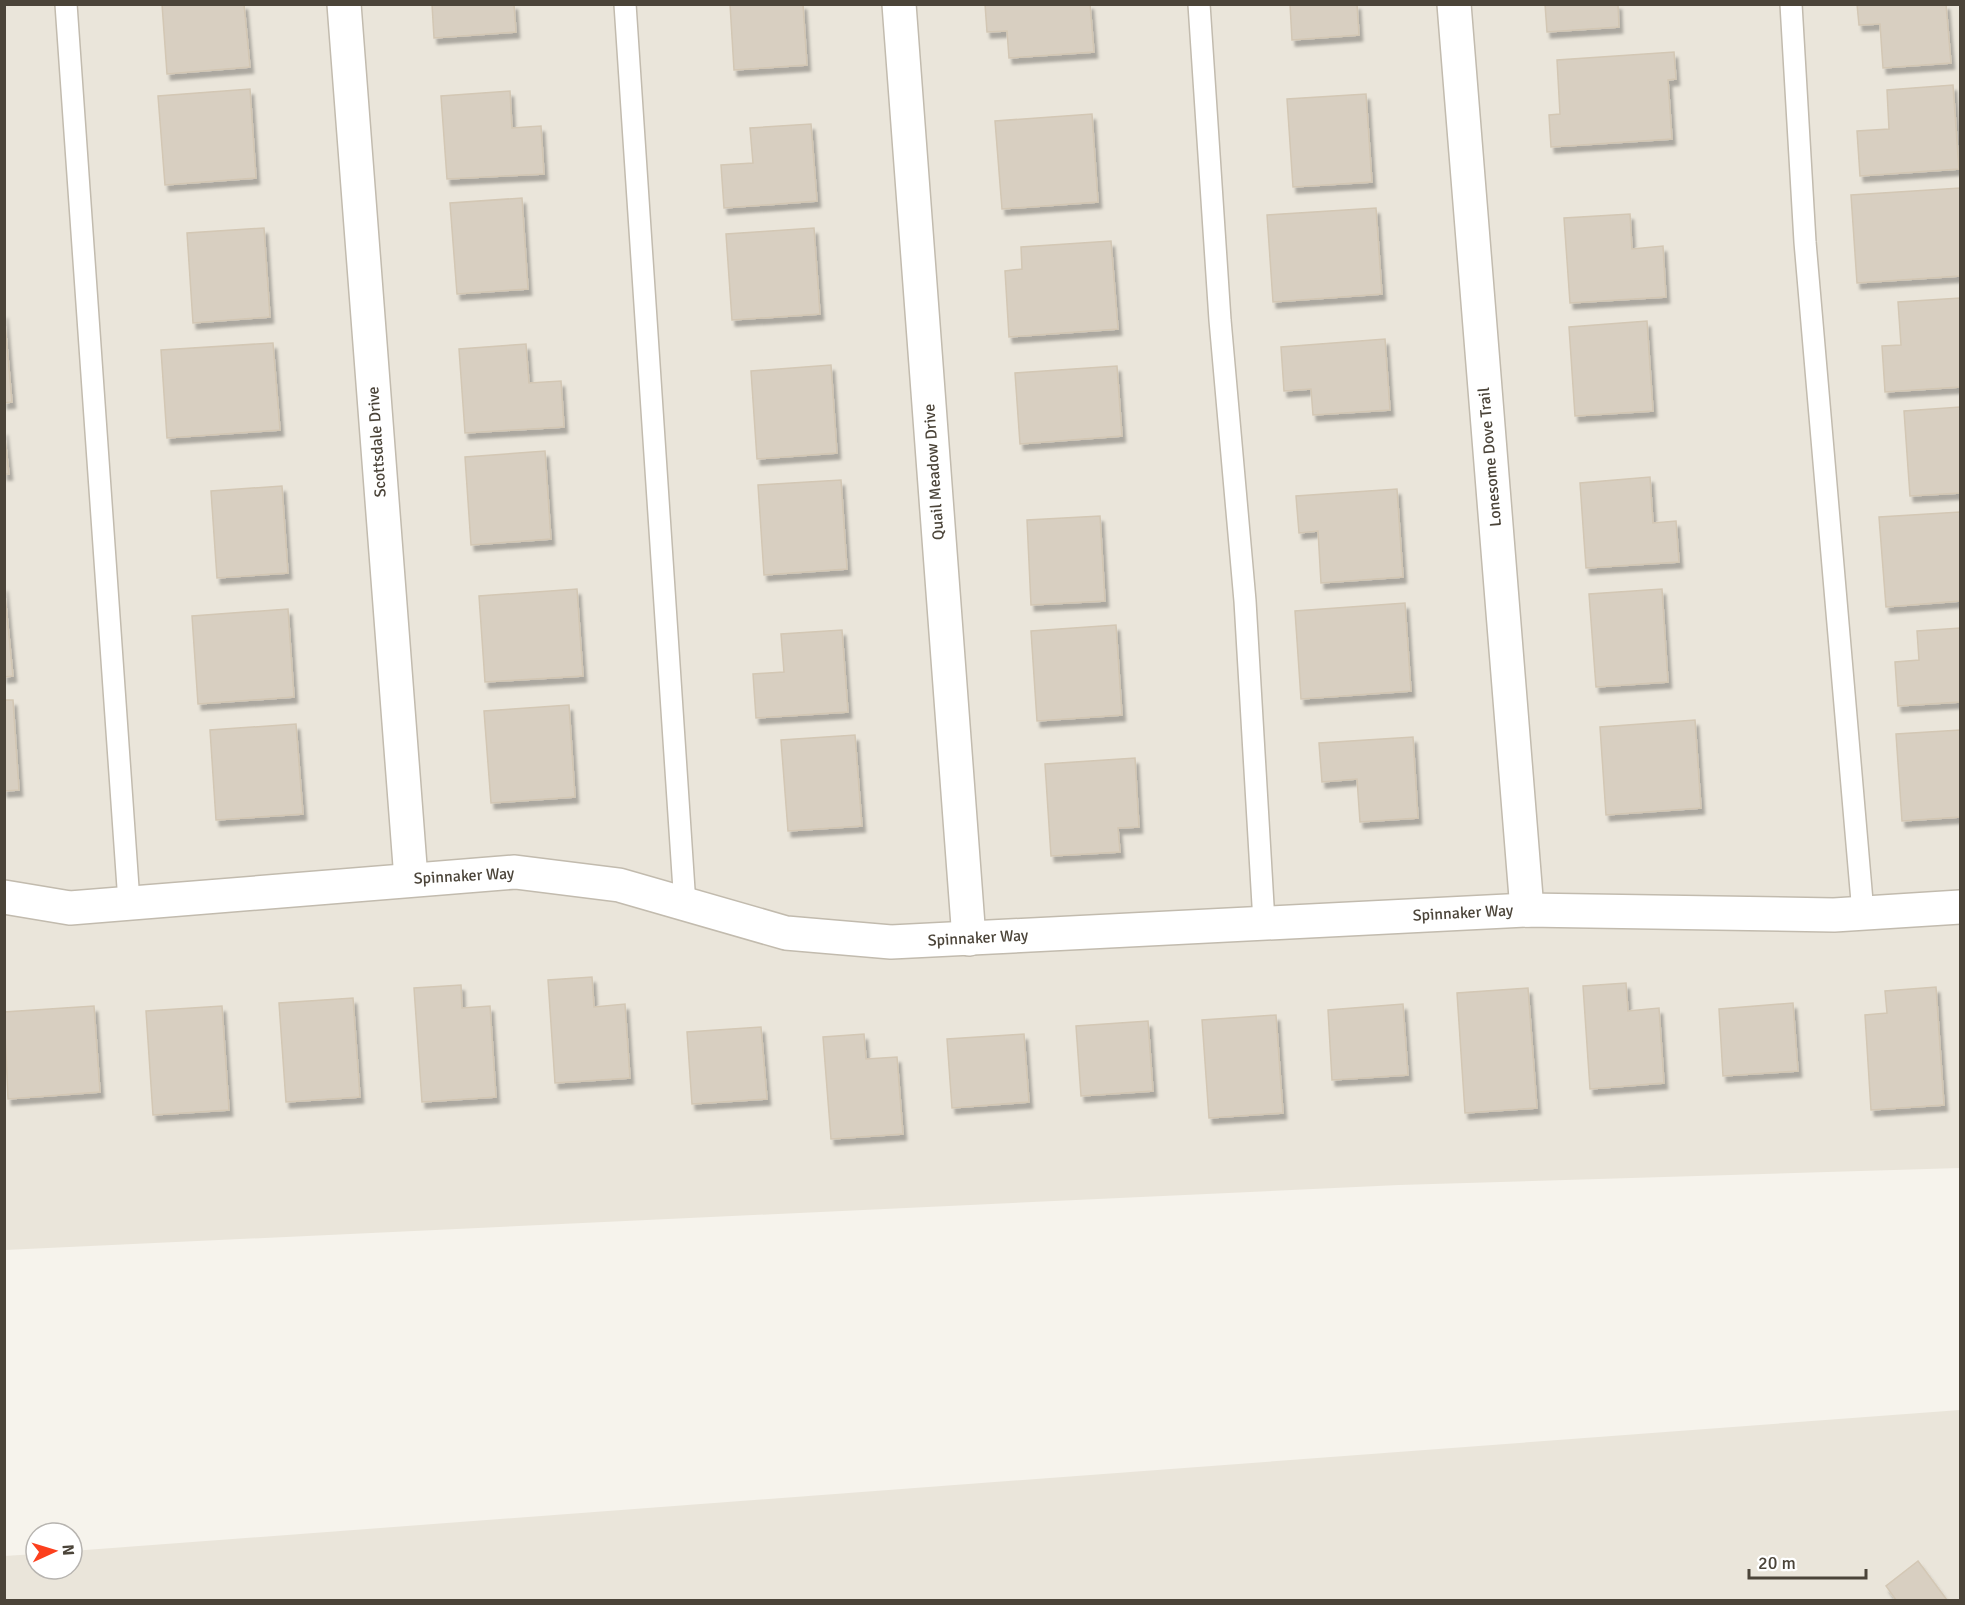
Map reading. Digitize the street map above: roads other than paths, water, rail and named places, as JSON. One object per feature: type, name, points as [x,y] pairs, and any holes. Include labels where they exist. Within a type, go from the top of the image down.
[{"type":"street","name":"Scottsdale Drive","points":[[344,4],[411,879]]},
{"type":"street","name":"Quail Meadow Drive","points":[[899,4],[969,939]]},
{"type":"street","name":"Lonesome Dove Trail","points":[[1454,4],[1527,910]]},
{"type":"street","name":"Spinnaker Way","points":[[4,897],[70,908],[515,872],[618,885],[786,933],[891,942],[1527,910],[1834,915],[1960,907]]},
{"type":"lane","points":[[66,4],[129,902]]},
{"type":"lane","points":[[625,4],[685,905]]},
{"type":"lane","points":[[1199,4],[1220,320],[1245,601],[1264,922]]},
{"type":"lane","points":[[1791,4],[1805,242],[1863,914]]}]
